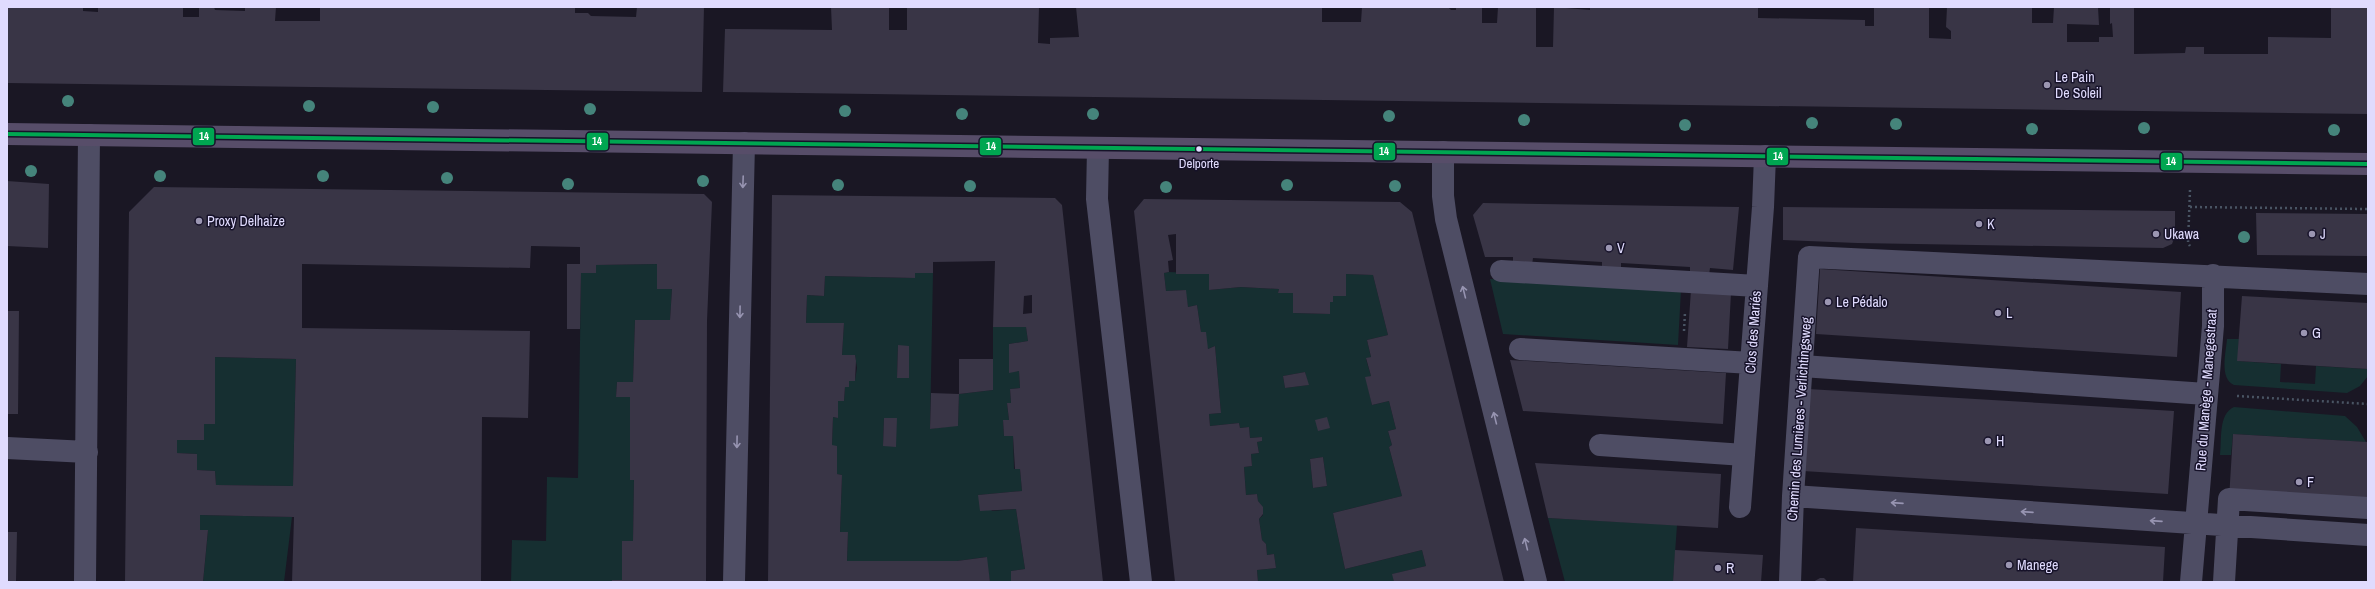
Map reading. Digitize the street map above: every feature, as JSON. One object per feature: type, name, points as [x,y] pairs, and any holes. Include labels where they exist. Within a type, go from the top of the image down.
[{"type":"main road","points":[[7,134],[2368,164]]},
{"type":"street","points":[[85,582],[89,135]]},
{"type":"street","points":[[734,582],[744,143]]},
{"type":"street","points":[[1098,148],[1097,199],[1141,582]]},
{"type":"street","points":[[1444,152],[1443,196],[1446,219],[1536,582]]},
{"type":"street","name":"Clos des Mariés","points":[[1740,508],[1757,286],[1765,156]]},
{"type":"street","name":"Chemin des Lumières - Verlichtingsweg","points":[[1790,582],[1793,496],[1810,257],[2213,275]]},
{"type":"street","points":[[1501,271],[1757,286]]},
{"type":"street","points":[[2213,275],[2368,284]]},
{"type":"street","name":"Rue du Manège - Manegestraat","points":[[2191,582],[2213,326],[2213,275]]},
{"type":"street","points":[[1520,349],[1751,364]]},
{"type":"street","points":[[1802,366],[2206,394]]},
{"type":"street","points":[[1600,445],[1744,455]]},
{"type":"street","points":[[7,448],[87,452]]},
{"type":"street","points":[[1793,496],[2368,535]]},
{"type":"street","points":[[2224,582],[2229,499],[2368,508]]},
{"type":"path","points":[[2213,275],[2188,243],[2190,207],[2368,209]]},
{"type":"path","points":[[1683,359],[1686,282]]},
{"type":"path","points":[[2206,394],[2368,404]]},
{"type":"green space","points":[[657,264],[657,289],[672,289],[670,320],[635,320],[633,382],[617,382],[616,397],[630,397],[630,479],[634,480],[633,541],[622,541],[622,580],[612,580],[612,582],[511,582],[512,540],[546,541],[547,477],[578,478],[581,273],[596,273],[596,265]]},
{"type":"green space","points":[[915,273],[933,273],[930,429],[958,425],[959,394],[993,390],[993,327],[1026,327],[1028,341],[1009,344],[1009,372],[1019,371],[1020,388],[1010,389],[1011,403],[1007,403],[1009,420],[1003,421],[1004,436],[1013,436],[1014,469],[1020,469],[1022,491],[978,495],[992,511],[1016,509],[1025,569],[1011,571],[1011,582],[990,582],[986,557],[957,561],[847,561],[848,532],[840,532],[842,475],[837,474],[832,445],[833,417],[838,418],[838,401],[844,401],[845,387],[849,387],[849,381],[855,380],[857,368],[855,355],[842,355],[844,323],[806,323],[807,295],[824,296],[825,276],[914,278]],"holes":[[[898,346],[909,346],[909,378],[897,377]],[[884,418],[897,418],[883,445]]]},
{"type":"green space","points":[[1164,273],[1209,274],[1209,290],[1241,287],[1279,289],[1278,293],[1293,293],[1293,313],[1330,314],[1330,302],[1333,302],[1333,296],[1346,296],[1346,274],[1373,275],[1388,335],[1367,340],[1371,357],[1366,359],[1371,376],[1366,378],[1372,405],[1389,401],[1396,429],[1388,431],[1392,445],[1389,447],[1402,496],[1333,513],[1345,569],[1422,550],[1426,566],[1393,574],[1394,582],[1258,582],[1257,570],[1276,568],[1274,554],[1267,555],[1266,544],[1262,540],[1259,519],[1263,515],[1263,508],[1258,501],[1257,494],[1246,495],[1244,467],[1252,466],[1251,454],[1259,453],[1257,442],[1262,441],[1262,437],[1250,438],[1249,427],[1240,428],[1239,423],[1210,426],[1209,414],[1221,413],[1215,346],[1208,349],[1201,332],[1197,305],[1188,307],[1185,290],[1166,291]],"holes":[[[1305,372],[1308,385],[1285,388],[1283,376]],[[1323,457],[1327,486],[1313,488],[1310,459]]]},
{"type":"green space","points":[[1490,279],[1681,290],[1678,345],[1503,334]]},
{"type":"green space","points":[[2227,339],[2239,339],[2238,361],[2281,364],[2280,382],[2315,384],[2316,366],[2368,369],[2368,376],[2360,386],[2347,393],[2234,385],[2229,382],[2226,377],[2224,365]]},
{"type":"green space","points":[[215,357],[296,359],[293,486],[216,485],[215,471],[197,470],[197,454],[177,453],[177,440],[204,440],[204,424],[215,424]]},
{"type":"green space","points":[[2234,407],[2345,416],[2357,427],[2366,442],[2233,434],[2231,455],[2220,455],[2223,421],[2225,415]]},
{"type":"green space","points":[[200,515],[292,517],[284,582],[203,582],[208,531],[200,530]]},
{"type":"green space","points":[[1548,518],[1677,525],[1673,582],[1565,582]]},
{"type":"building","points":[[7,7],[83,7],[83,11],[98,12],[98,7],[183,7],[183,17],[199,17],[199,7],[214,7],[215,10],[245,11],[245,7],[276,7],[275,21],[320,21],[320,7],[575,7],[575,13],[588,13],[591,16],[636,17],[637,7],[704,7],[702,92],[7,83]]},
{"type":"building","points":[[831,7],[889,7],[889,30],[907,30],[907,7],[1039,7],[1038,43],[1050,44],[1050,38],[1079,37],[1076,7],[1322,7],[1322,22],[1361,22],[1362,7],[1448,7],[1451,10],[1456,10],[1456,7],[1482,7],[1482,23],[1497,23],[1498,7],[1536,7],[1536,47],[1553,47],[1554,7],[1590,10],[1590,7],[1758,7],[1758,18],[1865,20],[1865,26],[1874,26],[1874,7],[1929,7],[1929,38],[1951,39],[1951,31],[1946,27],[1947,7],[2032,7],[2032,23],[2053,23],[2054,7],[2098,7],[2099,25],[2067,24],[2067,42],[2099,42],[2099,37],[2113,37],[2112,23],[2110,24],[2110,7],[2134,7],[2134,54],[2185,53],[2186,47],[2204,47],[2204,54],[2268,54],[2268,37],[2331,38],[2331,7],[2363,7],[2368,8],[2368,114],[723,92],[725,29],[832,30]]},
{"type":"building","points":[[7,181],[49,184],[48,248],[7,246]]},
{"type":"building","points":[[154,187],[704,194],[712,202],[707,321],[706,582],[612,582],[612,580],[622,580],[622,541],[633,541],[634,480],[630,480],[630,397],[616,397],[617,382],[633,382],[635,320],[670,320],[672,289],[657,289],[657,264],[596,265],[596,273],[581,273],[580,329],[567,329],[567,264],[580,264],[580,247],[531,246],[530,268],[302,264],[302,328],[530,331],[528,418],[482,417],[481,582],[292,582],[294,517],[200,515],[200,530],[208,530],[203,582],[125,582],[129,212]],"holes":[[[215,357],[296,359],[293,486],[216,485],[215,471],[197,470],[197,454],[177,453],[177,440],[204,440],[204,424],[215,424]]]},
{"type":"building","points":[[772,195],[1055,198],[1062,205],[1103,582],[1011,582],[1011,571],[1025,569],[1016,509],[980,511],[978,495],[1022,491],[1020,469],[1015,469],[1013,436],[1004,436],[1003,420],[1009,420],[1007,403],[1011,403],[1010,389],[1020,388],[1019,371],[1009,373],[1009,344],[1028,341],[1026,327],[993,327],[995,261],[933,262],[933,273],[915,273],[915,278],[825,276],[824,296],[807,295],[806,323],[844,323],[842,355],[855,355],[855,381],[849,381],[849,387],[845,387],[844,401],[838,401],[838,418],[833,417],[832,445],[837,446],[837,474],[842,475],[840,532],[848,532],[847,561],[957,561],[987,557],[990,582],[768,582]],"holes":[[[1032,295],[1032,313],[1023,314],[1024,296]]]},
{"type":"building","points":[[1144,199],[1400,202],[1412,212],[1504,582],[1394,582],[1392,574],[1426,566],[1422,550],[1345,569],[1333,513],[1402,496],[1389,447],[1392,445],[1388,431],[1396,429],[1389,401],[1372,405],[1365,377],[1371,376],[1366,358],[1371,357],[1367,340],[1388,335],[1373,275],[1346,274],[1346,296],[1333,296],[1333,302],[1330,302],[1330,314],[1293,313],[1293,293],[1278,293],[1279,289],[1241,287],[1209,290],[1209,274],[1176,274],[1176,234],[1168,235],[1173,260],[1168,261],[1169,272],[1164,273],[1166,291],[1186,290],[1188,307],[1197,305],[1201,332],[1206,332],[1208,349],[1215,346],[1221,413],[1209,414],[1210,426],[1239,423],[1240,428],[1249,427],[1250,438],[1262,437],[1262,441],[1257,442],[1259,453],[1251,454],[1252,466],[1244,467],[1246,495],[1257,494],[1258,501],[1263,507],[1263,514],[1259,519],[1262,540],[1266,544],[1267,555],[1274,554],[1276,568],[1257,570],[1258,582],[1175,582],[1134,211]]},
{"type":"building","name":"V","points":[[1483,203],[1739,207],[1733,270],[1710,268],[1709,275],[1690,275],[1690,267],[1621,263],[1621,271],[1602,270],[1602,262],[1533,258],[1532,265],[1513,265],[1513,257],[1485,257],[1473,215]]},
{"type":"building","name":"K","points":[[1783,207],[2175,211],[2175,236],[2172,244],[2163,248],[1857,243],[1783,240]]},
{"type":"building","name":"J","points":[[2256,213],[2368,214],[2368,256],[2257,255]]},
{"type":"building","name":"L","points":[[1820,269],[2181,292],[2177,357],[1816,334]]},
{"type":"building","points":[[1691,290],[1731,293],[1728,349],[1687,347]]},
{"type":"building","name":"G","points":[[2242,296],[2368,303],[2368,369],[2237,361]]},
{"type":"building","points":[[7,311],[19,311],[18,414],[7,414]]},
{"type":"building","points":[[898,345],[909,346],[909,378],[897,378]]},
{"type":"building","points":[[959,359],[993,359],[993,390],[959,394]]},
{"type":"building","points":[[1510,360],[1726,373],[1723,424],[1523,411]]},
{"type":"building","points":[[1305,372],[1309,385],[1285,388],[1283,376]]},
{"type":"building","name":"H","points":[[1808,389],[2174,411],[2168,494],[1803,471]]},
{"type":"building","points":[[931,393],[959,394],[958,426],[930,429]]},
{"type":"building","points":[[1327,417],[1330,428],[1318,431],[1315,420]]},
{"type":"building","points":[[884,418],[897,418],[896,447],[883,446]]},
{"type":"building","name":"F","points":[[2233,434],[2368,442],[2368,508],[2229,499]]},
{"type":"building","points":[[1323,457],[1327,486],[1313,488],[1310,459]]},
{"type":"building","points":[[1535,463],[1721,474],[1718,528],[1548,518]]},
{"type":"building","name":"Manege","points":[[1856,528],[2165,547],[2163,582],[1853,582]]},
{"type":"building","points":[[7,532],[17,532],[16,581],[20,582],[7,582]]},
{"type":"building","name":"R","points":[[1675,550],[1763,555],[1761,582],[1673,582]]},
{"type":"building","points":[[1820,578],[1824,578],[1828,582],[1813,582]]},
{"type":"transit line","name":"14","points":[[7,134],[2368,164]]},
{"type":"place","name":"Le Pain De Soleil","points":[[2047,85]]},
{"type":"place","name":"Delporte","points":[[1199,149]]},
{"type":"place","name":"Proxy Delhaize","points":[[199,221]]},
{"type":"place","name":"K","points":[[1979,224]]},
{"type":"place","name":"Ukawa","points":[[2156,234]]},
{"type":"place","name":"J","points":[[2312,234]]},
{"type":"place","name":"V","points":[[1609,248]]},
{"type":"place","name":"Le Pédalo","points":[[1828,302]]},
{"type":"place","name":"L","points":[[1998,313]]},
{"type":"place","name":"G","points":[[2304,333]]},
{"type":"place","name":"H","points":[[1988,441]]},
{"type":"place","name":"F","points":[[2299,482]]},
{"type":"place","name":"Manege","points":[[2009,565]]},
{"type":"place","name":"R","points":[[1718,568]]}]
